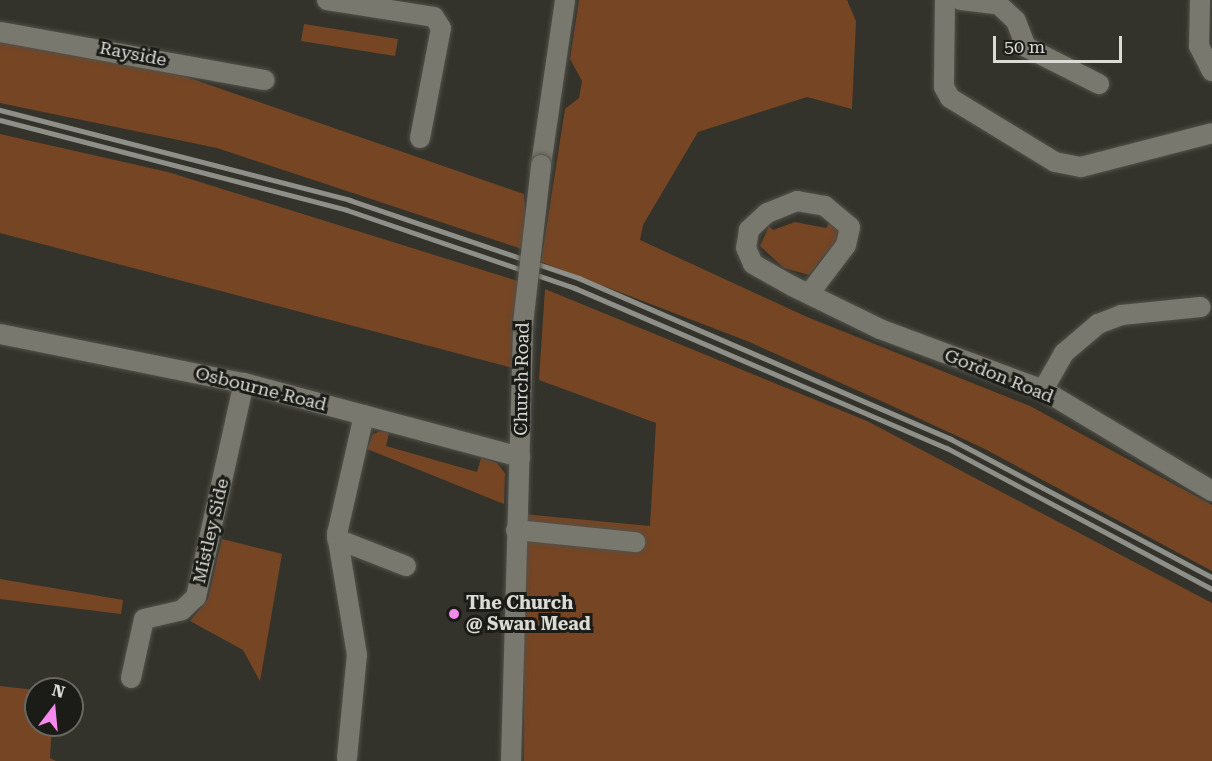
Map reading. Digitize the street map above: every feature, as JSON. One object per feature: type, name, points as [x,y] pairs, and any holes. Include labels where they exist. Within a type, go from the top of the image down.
[{"type":"street","points":[[327,0],[434,17],[441,28],[420,138]]},
{"type":"street","name":"Church Road","points":[[511,761],[523,324],[541,165],[565,0]]},
{"type":"street","points":[[945,0],[944,87],[950,98],[1055,162],[1081,166],[1212,134]]},
{"type":"street","points":[[961,0],[999,5],[1016,21],[1026,47],[1099,84]]},
{"type":"street","points":[[1200,0],[1199,46],[1212,71]]},
{"type":"street","name":"Rayside","points":[[0,32],[266,80]]},
{"type":"street","name":"Gordon Road","points":[[809,294],[846,245],[850,227],[825,206],[797,201],[755,222],[746,248],[753,264],[809,294],[951,357],[1043,390],[1212,491]]},
{"type":"street","points":[[1043,390],[1064,353],[1098,324],[1121,315],[1201,307]]},
{"type":"street","name":"Osbourne Road","points":[[0,334],[244,383],[520,457]]},
{"type":"street","name":"Mistley Side","points":[[131,678],[144,619],[182,610],[196,597],[244,383]]},
{"type":"street","points":[[347,758],[357,655],[337,540],[364,415]]},
{"type":"street","points":[[516,530],[635,542]]},
{"type":"street","points":[[337,540],[406,566]]},
{"type":"shaded area","points":[[579,0],[847,0],[856,21],[852,109],[807,97],[698,132],[643,225],[640,240],[807,317],[1030,406],[1212,505],[1212,571],[985,449],[890,405],[747,341],[541,262],[565,109],[579,98],[582,81],[570,59]]},
{"type":"shaded area","points":[[304,24],[398,39],[395,56],[301,41]]},
{"type":"shaded area","points":[[0,42],[158,67],[524,194],[528,251],[217,148],[0,103]]},
{"type":"shaded area","points":[[0,134],[168,172],[518,281],[513,368],[0,233]]},
{"type":"shaded area","points":[[795,222],[826,228],[830,222],[841,234],[809,275],[784,268],[760,246],[769,226],[773,230]]},
{"type":"shaded area","points":[[545,289],[867,421],[1212,603],[1212,761],[524,761],[523,514],[650,526],[656,423],[539,380]]},
{"type":"shaded area","points":[[381,431],[389,433],[386,446],[477,472],[481,458],[497,463],[505,473],[504,504],[367,449],[373,434]]},
{"type":"shaded area","points":[[222,539],[282,554],[260,681],[243,650],[190,621],[208,599]]},
{"type":"shaded area","points":[[0,579],[123,600],[121,614],[0,599]]},
{"type":"shaded area","points":[[0,686],[24,689],[24,737],[51,737],[50,758],[56,761],[0,761]]},
{"type":"railway","points":[[0,110],[350,200],[579,278],[951,439],[1212,577]]},
{"type":"railway","points":[[0,120],[347,210],[575,288],[947,448],[1212,589]]},
{"type":"place","name":"The Church @ Swan Mead","points":[[454,614]]}]
